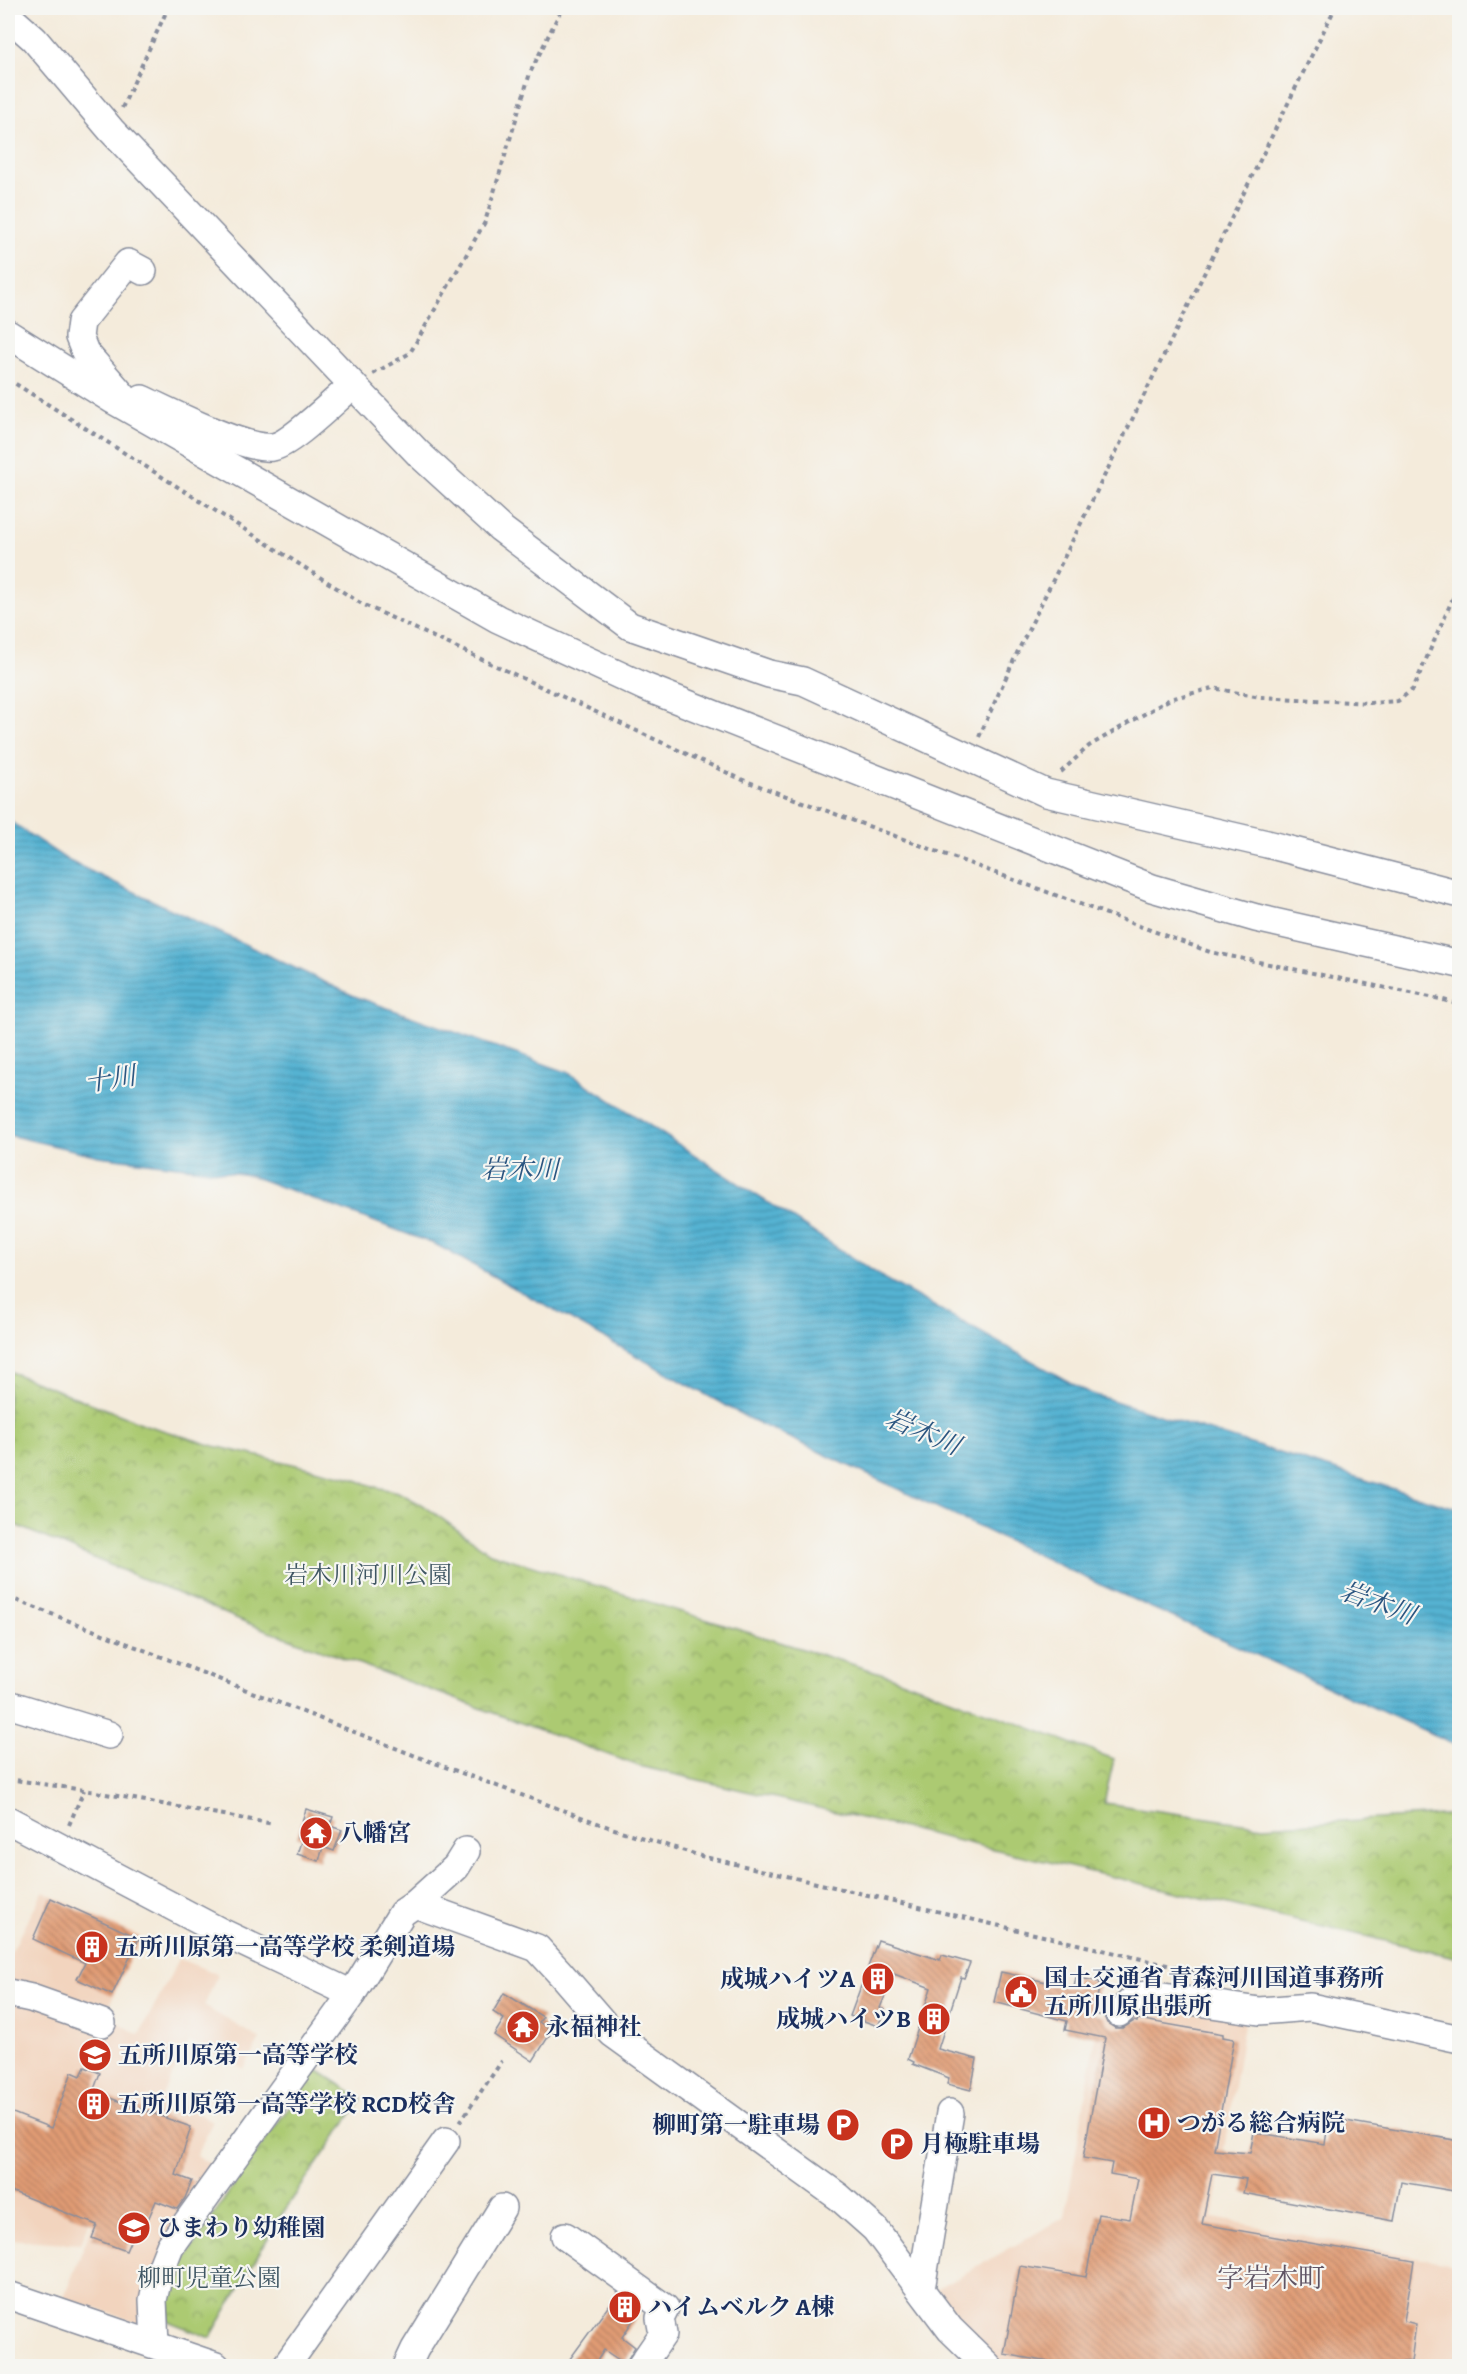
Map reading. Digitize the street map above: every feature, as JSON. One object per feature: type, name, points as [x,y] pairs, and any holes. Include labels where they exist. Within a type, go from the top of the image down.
[{"type":"street","points":[[8,16],[33,39],[111,130],[420,454],[500,528],[630,626],[769,674],[803,681],[1041,791],[1267,844],[1460,894]]},
{"type":"street","points":[[119,399],[85,352],[79,337],[81,322],[128,263],[143,272]]},
{"type":"street","points":[[8,334],[498,619],[645,687],[1152,888],[1256,918],[1460,964]]},
{"type":"street","points":[[119,399],[136,397],[245,444],[273,447],[288,440],[352,385]]},
{"type":"street","points":[[8,1704],[109,1735]]},
{"type":"street","points":[[8,1820],[219,1931],[352,1994]]},
{"type":"street","points":[[166,2353],[153,2300],[159,2274],[170,2246],[352,1994],[402,1913],[456,1867],[466,1851]]},
{"type":"street","points":[[415,1904],[537,1948],[612,2033],[848,2205],[875,2229],[950,2329],[988,2367]]},
{"type":"street","points":[[8,1993],[30,1998],[102,2024]]},
{"type":"street","points":[[1119,2013],[1137,1996],[1150,1995],[1259,2011],[1310,2007],[1460,2039]]},
{"type":"street","points":[[921,2289],[950,2113]]},
{"type":"street","points":[[286,2367],[446,2141]]},
{"type":"street","points":[[407,2367],[415,2349],[502,2208]]},
{"type":"street","points":[[565,2236],[665,2308],[660,2318],[663,2334],[640,2367]]},
{"type":"street","points":[[8,2295],[166,2353],[216,2367]]},
{"type":"path","points":[[111,130],[168,8]]},
{"type":"path","points":[[352,385],[410,353],[485,222],[530,73],[562,8]]},
{"type":"path","points":[[970,758],[1017,652],[1335,8]]},
{"type":"path","points":[[1041,791],[1089,746],[1170,699],[1213,688],[1260,697],[1370,704],[1398,701],[1413,689],[1460,582]]},
{"type":"path","points":[[8,1597],[421,1758],[611,1828],[701,1856],[1254,1986]]},
{"type":"path","points":[[8,1779],[84,1790],[274,1824]]},
{"type":"path","points":[[60,1846],[84,1790]]},
{"type":"path","points":[[446,2141],[502,2061]]},
{"type":"shaded area","name":"五所川原第一高等学校","points":[[43,1892],[141,1937],[105,2014],[139,2035],[179,1959],[218,1974],[204,2006],[260,2039],[244,2069],[189,2041],[162,2097],[213,2121],[196,2156],[214,2166],[203,2182],[117,2149],[81,2244],[8,2239],[8,1958]]},
{"type":"shaded area","name":"つがる総合病院","points":[[1116,1994],[1245,2018],[1213,2218],[1459,2265],[1459,2366],[1007,2366],[979,2342],[937,2289],[1065,2217],[1097,2028]]},
{"type":"shaded area","name":"ひまわり幼稚園","points":[[120,2152],[202,2183],[141,2324],[64,2298]]},
{"type":"green space","name":"岩木川河川公園","points":[[8,1371],[149,1426],[214,1446],[349,1477],[375,1487],[398,1492],[424,1506],[490,1553],[887,1675],[1114,1759],[1104,1803],[1263,1826],[1459,1814],[1459,1958],[639,1766],[250,1624],[8,1522]]},
{"type":"green space","name":"柳町児童公園","points":[[316,2069],[362,2099],[280,2217],[210,2338],[168,2321],[169,2300],[175,2274],[237,2180]]},
{"type":"water","name":"岩木川","points":[[8,820],[69,861],[354,996],[569,1073],[882,1277],[1089,1393],[1459,1508],[1459,1746],[1101,1585],[748,1418],[437,1245],[249,1175],[99,1156],[8,1135]]},
{"type":"building","name":"八幡宮","points":[[306,1809],[333,1817],[330,1826],[342,1830],[334,1851],[323,1847],[319,1861],[297,1854],[302,1839],[297,1837]]},
{"type":"building","name":"五所川原第一高等学校 柔剣道場","points":[[51,1898],[139,1938],[112,1995],[77,1979],[85,1963],[33,1939]]},
{"type":"building","points":[[878,1940],[940,1960],[942,1955],[970,1963],[964,1978],[961,1977],[938,2049],[977,2059],[971,2090],[947,2084],[949,2078],[913,2064],[914,2062],[908,2059],[931,1988],[894,1974],[880,2008],[885,2010],[878,2026],[850,2016]]},
{"type":"building","name":"つがる総合病院","points":[[1001,1972],[1074,1988],[1076,1977],[1100,1982],[1094,2014],[1104,2016],[1107,2023],[1115,2028],[1123,2028],[1134,2021],[1137,2022],[1138,2019],[1223,2034],[1223,2037],[1234,2039],[1214,2150],[1250,2153],[1254,2132],[1325,2144],[1329,2118],[1460,2141],[1460,2192],[1401,2182],[1394,2221],[1243,2193],[1246,2179],[1212,2174],[1202,2224],[1414,2261],[1404,2321],[1416,2324],[1411,2362],[1403,2361],[1401,2367],[1077,2367],[1004,2354],[1020,2266],[1086,2277],[1098,2214],[1130,2219],[1138,2179],[1110,2174],[1112,2163],[1083,2158],[1105,2038],[1065,2030],[1067,2021],[994,2002]]},
{"type":"building","name":"永福神社","points":[[504,1993],[543,2017],[539,2022],[552,2031],[533,2061],[494,2035],[504,2019],[493,2012]]},
{"type":"building","points":[[85,2067],[100,2073],[93,2092],[191,2127],[176,2175],[192,2181],[185,2198],[177,2209],[156,2201],[147,2222],[140,2218],[126,2251],[92,2238],[97,2225],[8,2190],[8,2111],[51,2128],[72,2072],[81,2076]]},
{"type":"building","points":[[618,2293],[640,2310],[622,2337],[635,2347],[625,2364],[604,2350],[593,2367],[564,2367]]},
{"type":"place","name":"八幡宮","points":[[316,1833]]},
{"type":"place","name":"五所川原第一高等学校 柔剣道場","points":[[92,1947]]},
{"type":"place","name":"成城ハイツA","points":[[878,1979]]},
{"type":"place","name":"国土交通省 青森河川国道事務所 五所川原出張所","points":[[1021,1992]]},
{"type":"place","name":"成城ハイツB","points":[[934,2019]]},
{"type":"place","name":"永福神社","points":[[523,2027]]},
{"type":"place","name":"五所川原第一高等学校","points":[[95,2055]]},
{"type":"place","name":"五所川原第一高等学校 RCD校舎","points":[[94,2104]]},
{"type":"place","name":"つがる総合病院","points":[[1154,2123]]},
{"type":"place","name":"柳町第一駐車場","points":[[843,2125]]},
{"type":"place","name":"月極駐車場","points":[[897,2144]]},
{"type":"place","name":"ひまわり幼稚園","points":[[134,2228]]},
{"type":"place","name":"ハイムベルク A棟","points":[[625,2307]]},
{"type":"district","name":"字岩木町","points":[[1271,2278]]},
{"type":"water label","name":"十川","points":[[110,1079]]}]
